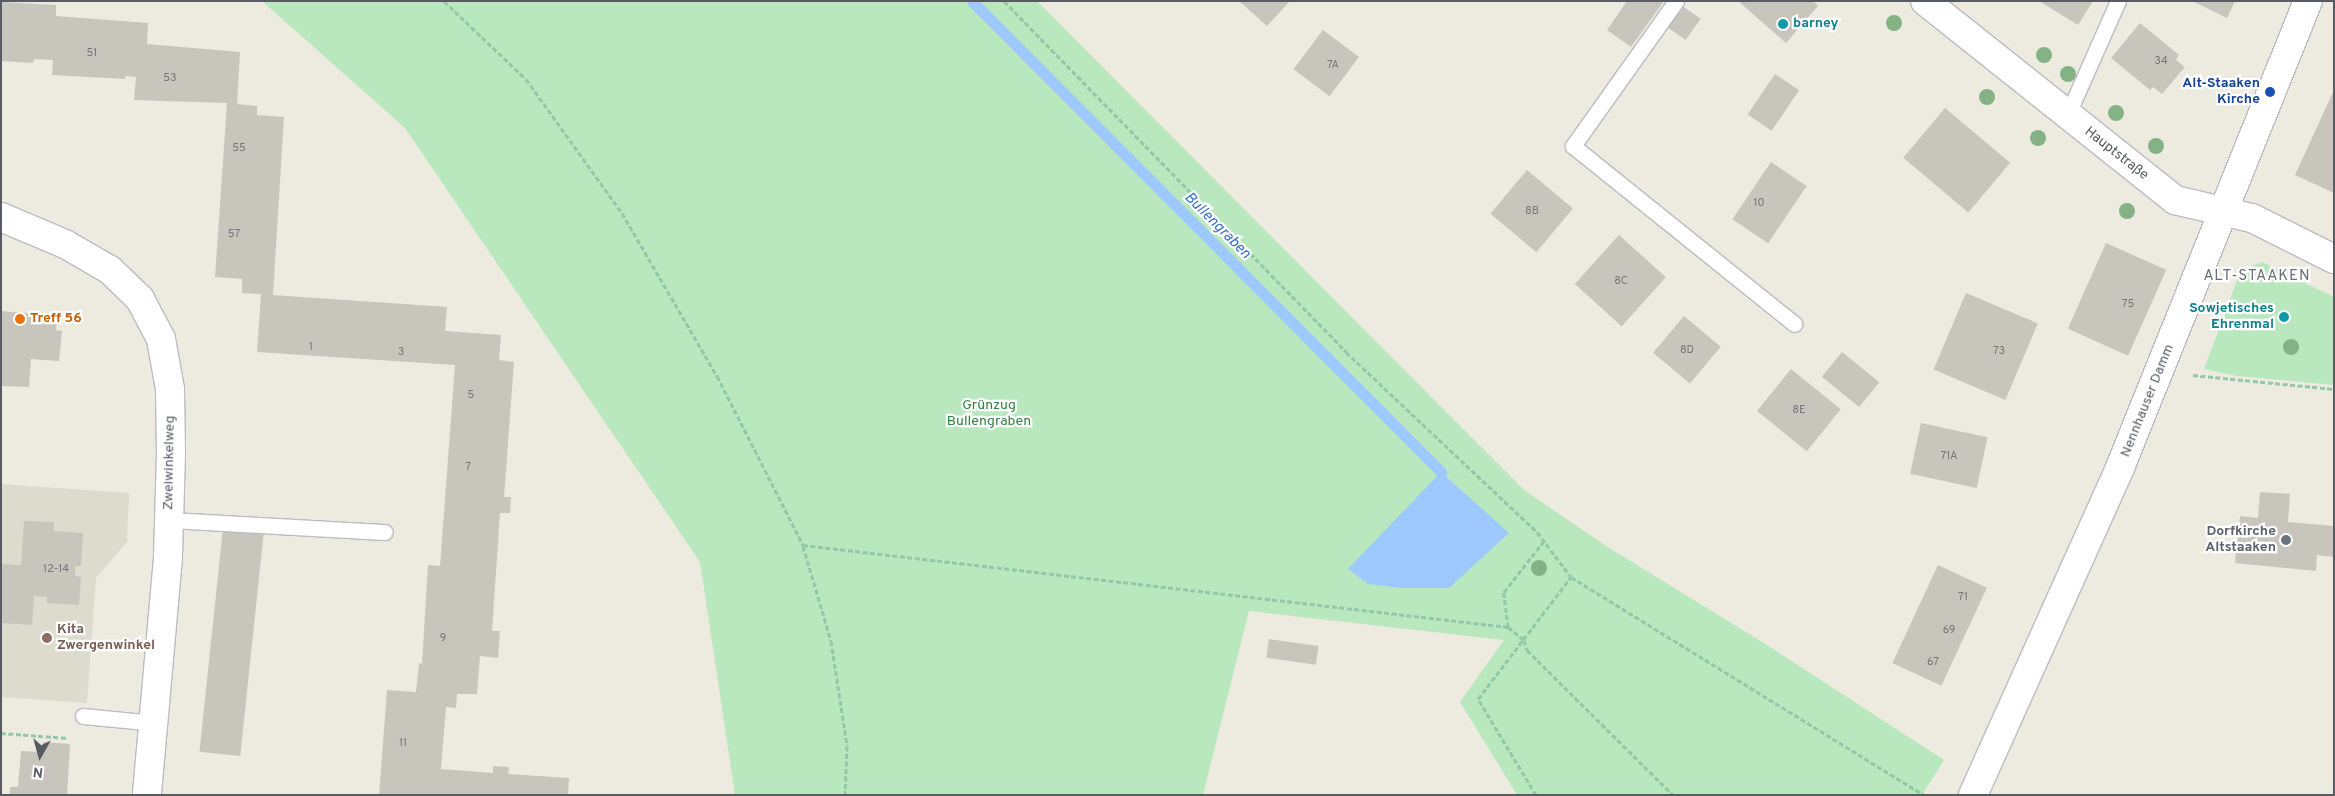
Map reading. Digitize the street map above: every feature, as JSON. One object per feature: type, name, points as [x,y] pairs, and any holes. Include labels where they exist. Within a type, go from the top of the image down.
[{"type":"street","name":"Hauptstraße","points":[[1924,1],[2175,200],[2252,218],[2334,259]]},
{"type":"street","name":"Nennhauser Damm","points":[[1973,795],[2122,465],[2308,1]]},
{"type":"street","name":"Zweiwinkelweg","points":[[1,217],[65,244],[110,270],[140,299],[161,339],[170,389],[169,520],[147,795]]},
{"type":"lane","points":[[1676,1],[1573,146],[1794,324]]},
{"type":"lane","points":[[2067,116],[2118,1]]},
{"type":"lane","points":[[169,520],[385,532]]},
{"type":"lane","points":[[83,716],[154,723]]},
{"type":"path","points":[[444,1],[526,79],[622,213],[717,376],[803,545],[831,641],[847,746],[845,795]]},
{"type":"path","points":[[1004,1],[1346,352],[1544,541],[1571,577],[1924,795]]},
{"type":"path","points":[[2192,375],[2334,389]]},
{"type":"path","points":[[1508,628],[1504,592],[1544,541]]},
{"type":"path","points":[[803,545],[1508,628],[1524,640],[1527,650],[1673,795]]},
{"type":"path","points":[[1536,795],[1478,699],[1571,577]]},
{"type":"path","points":[[1,733],[71,738]]},
{"type":"shaded area","name":"Kita Zwergenwinkel","points":[[1,484],[129,493],[127,542],[96,578],[87,703],[1,697]]},
{"type":"green space","name":"Grünzug Bullengraben","points":[[262,1],[1037,1],[1524,490],[1606,546],[1767,645],[1944,760],[1922,795],[1517,795],[1460,702],[1504,640],[1249,611],[1203,795],[735,795],[700,562],[405,128]]},
{"type":"green space","points":[[2262,262],[2334,297],[2334,385],[2237,376],[2204,369],[2241,270]]},
{"type":"water","points":[[1441,472],[1509,533],[1449,588],[1402,588],[1368,584],[1348,569]]},
{"type":"building","points":[[1239,1],[1290,1],[1267,26]]},
{"type":"building","points":[[1627,1],[1664,1],[1631,47],[1607,30]]},
{"type":"building","name":"barney","points":[[1738,1],[1813,1],[1818,6],[1786,43]]},
{"type":"building","points":[[2039,1],[2093,1],[2078,25]]},
{"type":"building","points":[[2192,1],[2235,1],[2227,18]]},
{"type":"building","points":[[1,2],[56,5],[56,16],[148,23],[147,44],[240,52],[237,104],[257,106],[257,115],[284,117],[273,295],[447,307],[445,331],[501,335],[499,360],[514,362],[504,497],[511,497],[510,513],[500,513],[492,631],[500,631],[498,658],[480,656],[477,694],[457,694],[456,708],[446,707],[441,769],[493,773],[493,766],[509,767],[508,774],[569,778],[568,795],[379,795],[387,690],[416,692],[419,663],[422,664],[428,565],[440,566],[455,365],[257,352],[261,294],[242,293],[242,279],[215,277],[227,103],[134,100],[136,77],[125,76],[125,79],[52,75],[53,60],[34,59],[33,63],[1,61]]},
{"type":"building","points":[[1681,5],[1701,19],[1686,40],[1666,26]]},
{"type":"building","points":[[2140,23],[2179,55],[2176,60],[2185,67],[2162,94],[2153,87],[2150,90],[2111,58]]},
{"type":"building","points":[[1323,30],[1359,57],[1329,96],[1294,69]]},
{"type":"building","points":[[1775,74],[1799,90],[1772,131],[1748,115]]},
{"type":"building","points":[[2334,90],[2334,193],[2295,175]]},
{"type":"building","points":[[1945,108],[2010,163],[1968,212],[1903,158]]},
{"type":"building","points":[[1771,162],[1807,186],[1768,243],[1732,219]]},
{"type":"building","points":[[1527,170],[1573,209],[1536,252],[1490,214]]},
{"type":"building","points":[[1619,235],[1666,277],[1622,326],[1575,284]]},
{"type":"building","points":[[2106,243],[2166,270],[2128,356],[2068,329]]},
{"type":"building","points":[[1966,293],[2038,323],[2005,400],[1934,369]]},
{"type":"building","points":[[1,311],[57,316],[56,330],[62,331],[59,361],[31,359],[29,387],[1,386]]},
{"type":"building","points":[[1684,316],[1721,347],[1690,384],[1653,353]]},
{"type":"building","points":[[1842,352],[1879,382],[1859,407],[1822,377]]},
{"type":"building","points":[[1791,369],[1841,409],[1807,451],[1757,411]]},
{"type":"building","points":[[1921,423],[1988,437],[1977,488],[1910,474]]},
{"type":"building","name":"Dorfkirche Altstaaken","points":[[2260,492],[2290,494],[2288,522],[2334,526],[2334,557],[2317,555],[2316,571],[2235,563],[2240,516],[2258,518]]},
{"type":"building","points":[[24,521],[54,522],[54,531],[83,533],[81,566],[75,566],[75,576],[81,577],[79,605],[47,603],[47,597],[34,596],[32,625],[1,623],[1,564],[21,565]]},
{"type":"building","points":[[223,528],[264,532],[240,756],[199,752]]},
{"type":"building","points":[[1938,565],[1987,588],[1941,686],[1892,663]]},
{"type":"building","points":[[1269,639],[1319,646],[1316,665],[1266,658]]},
{"type":"building","points":[[43,742],[70,744],[67,795],[10,795],[10,787],[18,787],[21,751],[42,752]]},
{"type":"waterway","name":"Bullengraben","points":[[972,1],[1441,472]]},
{"type":"place","name":"barney","points":[[1783,24]]},
{"type":"place","name":"Alt-Staaken Kirche","points":[[2270,92]]},
{"type":"place","name":"Sowjetisches Ehrenmal","points":[[2284,317]]},
{"type":"place","name":"Treff 56","points":[[20,319]]},
{"type":"place","name":"Dorfkirche Altstaaken","points":[[2286,540]]},
{"type":"place","name":"Kita Zwergenwinkel","points":[[47,638]]},
{"type":"district","name":"ALT-STAAKEN","points":[[2257,277]]}]
